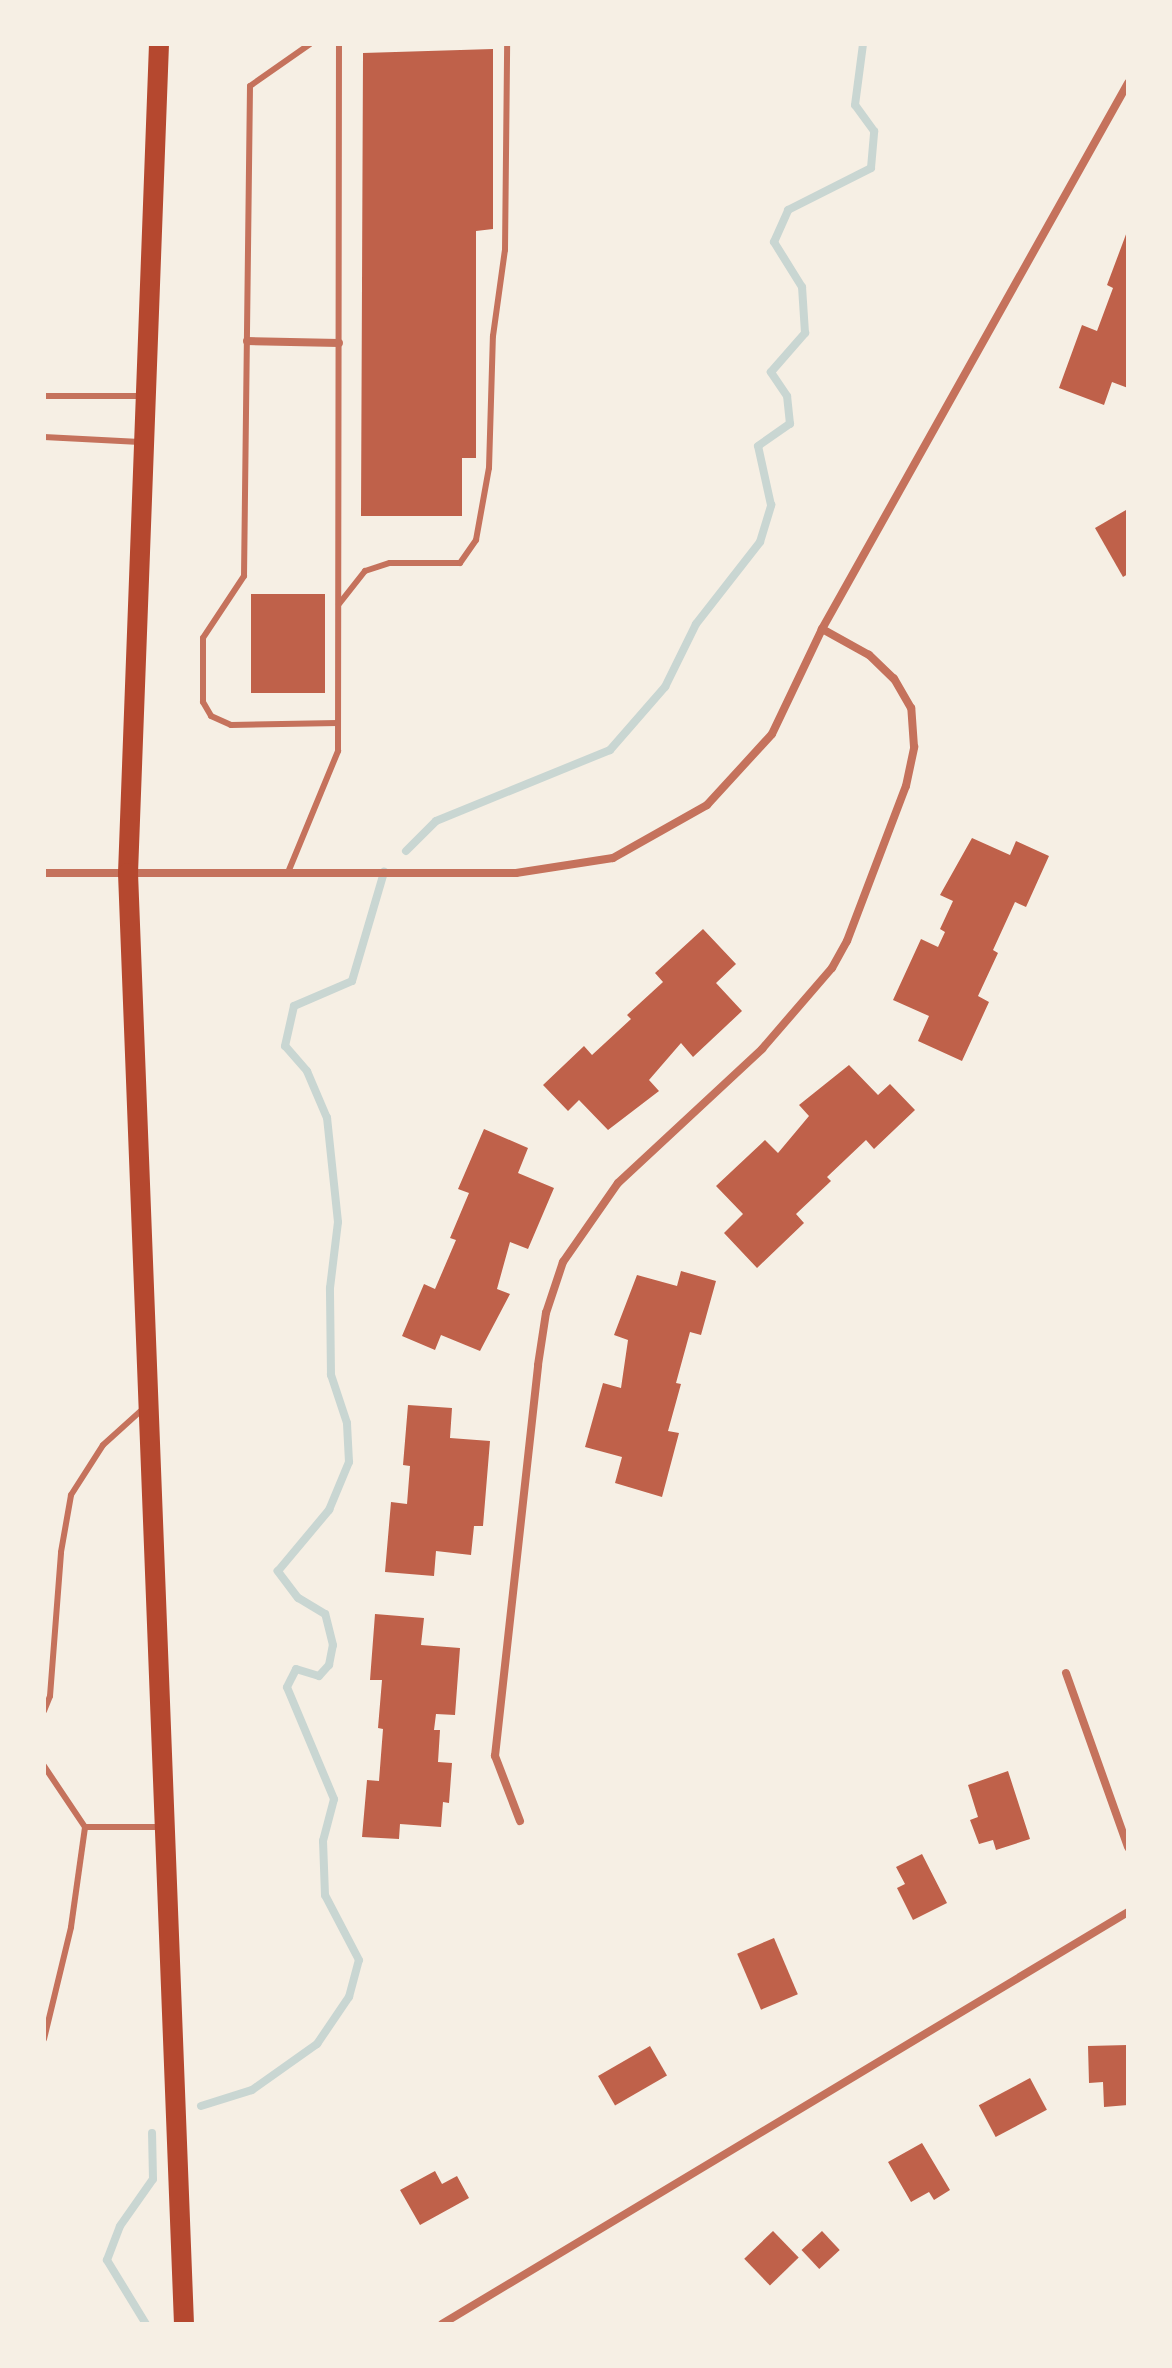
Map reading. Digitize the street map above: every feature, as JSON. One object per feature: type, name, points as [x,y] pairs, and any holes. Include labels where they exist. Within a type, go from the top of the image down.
[{"type":"main road","points":[[159,44],[141,442],[128,873],[146,1406],[184,2324]]},
{"type":"street","points":[[44,873],[289,870],[516,873],[613,858],[707,805],[772,734],[822,629],[1128,83]]},
{"type":"street","points":[[1119,100],[1128,105]]},
{"type":"street","points":[[247,341],[339,343]]},
{"type":"street","points":[[520,1821],[495,1756],[538,1365],[546,1313],[563,1262],[618,1183],[762,1049],[832,968],[847,941],[906,786],[914,747],[911,708],[894,679],[869,655],[822,629]]},
{"type":"street","points":[[1066,1673],[1128,1847]]},
{"type":"street","points":[[442,2324],[1128,1912]]},
{"type":"lane","points":[[310,44],[250,86],[244,576],[203,638],[203,702],[211,716],[231,725],[338,723]]},
{"type":"lane","points":[[289,870],[338,751],[339,44]]},
{"type":"lane","points":[[338,606],[365,571],[390,563],[460,563],[476,540],[489,468],[493,336],[505,250],[507,44]]},
{"type":"lane","points":[[44,396],[143,396]]},
{"type":"lane","points":[[44,437],[141,442]]},
{"type":"lane","points":[[44,1711],[50,1696],[61,1552],[71,1495],[103,1445],[146,1406]]},
{"type":"lane","points":[[44,1766],[85,1827],[71,1927],[44,2039]]},
{"type":"lane","points":[[85,1827],[164,1827]]},
{"type":"building","points":[[493,49],[493,229],[476,231],[476,458],[462,458],[462,516],[361,516],[363,53]]},
{"type":"building","points":[[1128,229],[1128,388],[1112,382],[1104,405],[1059,388],[1082,325],[1097,331],[1113,288],[1107,285]]},
{"type":"building","points":[[1126,510],[1128,574],[1123,577],[1095,528]]},
{"type":"building","points":[[251,594],[325,594],[325,693],[251,693]]},
{"type":"building","points":[[972,838],[1010,855],[1016,841],[1049,856],[1026,907],[1015,902],[993,950],[998,953],[978,996],[989,1002],[962,1061],[918,1041],[929,1016],[893,1000],[921,939],[938,947],[945,932],[940,929],[953,901],[940,895]]},
{"type":"building","points":[[703,929],[736,964],[716,983],[742,1011],[693,1057],[681,1043],[649,1080],[659,1091],[608,1130],[579,1100],[568,1111],[543,1085],[584,1046],[592,1055],[631,1019],[627,1015],[663,982],[655,973]]},
{"type":"building","points":[[849,1065],[878,1095],[890,1084],[915,1110],[874,1149],[866,1140],[827,1177],[831,1181],[796,1214],[804,1223],[757,1268],[724,1233],[743,1214],[716,1186],[765,1140],[778,1153],[809,1116],[799,1105]]},
{"type":"building","points":[[484,1129],[528,1148],[518,1173],[554,1188],[528,1249],[510,1242],[497,1289],[510,1294],[480,1351],[441,1335],[435,1350],[402,1336],[424,1284],[435,1289],[456,1240],[450,1238],[469,1193],[458,1189]]},
{"type":"building","points":[[681,1271],[716,1281],[701,1335],[690,1332],[676,1383],[681,1384],[668,1431],[679,1433],[662,1497],[615,1483],[622,1457],[585,1447],[603,1383],[621,1388],[628,1340],[614,1335],[637,1275],[677,1286]]},
{"type":"building","points":[[408,1405],[452,1408],[450,1438],[490,1441],[483,1526],[474,1526],[471,1555],[436,1551],[434,1576],[385,1572],[391,1502],[407,1504],[410,1466],[403,1465]]},
{"type":"building","points":[[375,1614],[424,1618],[421,1645],[460,1648],[455,1715],[436,1714],[434,1730],[440,1730],[438,1762],[452,1763],[449,1803],[443,1802],[441,1827],[400,1824],[399,1839],[362,1837],[367,1780],[379,1781],[383,1729],[378,1728],[382,1680],[370,1680]]},
{"type":"building","points":[[1008,1771],[1030,1839],[996,1850],[993,1840],[979,1844],[970,1820],[978,1817],[968,1785]]},
{"type":"building","points":[[922,1854],[947,1903],[913,1920],[897,1888],[905,1884],[896,1867]]},
{"type":"building","points":[[774,1938],[798,1994],[761,2010],[737,1954]]},
{"type":"building","points":[[1128,2045],[1128,2105],[1104,2107],[1103,2082],[1089,2083],[1088,2046]]},
{"type":"building","points":[[650,2046],[667,2075],[615,2105],[598,2076]]},
{"type":"building","points":[[1030,2078],[1047,2110],[996,2137],[979,2105]]},
{"type":"building","points":[[922,2143],[950,2190],[934,2200],[929,2192],[911,2202],[888,2162]]},
{"type":"building","points":[[435,2171],[442,2184],[457,2176],[469,2198],[420,2225],[400,2190]]},
{"type":"building","points":[[773,2231],[799,2258],[770,2285],[744,2259]]},
{"type":"building","points":[[822,2231],[840,2250],[819,2269],[802,2250]]},
{"type":"waterway","points":[[406,851],[436,821],[610,750],[665,687],[696,624],[760,542],[771,505],[758,446],[790,424],[787,396],[771,372],[805,333],[802,287],[774,242],[788,210],[871,168],[874,131],[855,105],[863,44]]},
{"type":"waterway","points":[[201,2106],[252,2090],[317,2044],[349,1997],[359,1960],[325,1895],[323,1841],[334,1799],[287,1687],[296,1669],[319,1676],[329,1665],[333,1645],[325,1614],[298,1598],[278,1571],[329,1510],[349,1462],[347,1423],[331,1375],[330,1288],[338,1222],[327,1118],[307,1071],[285,1046],[294,1006],[352,981],[384,872]]},
{"type":"waterway","points":[[146,2324],[107,2260],[120,2226],[153,2179],[152,2133]]}]
